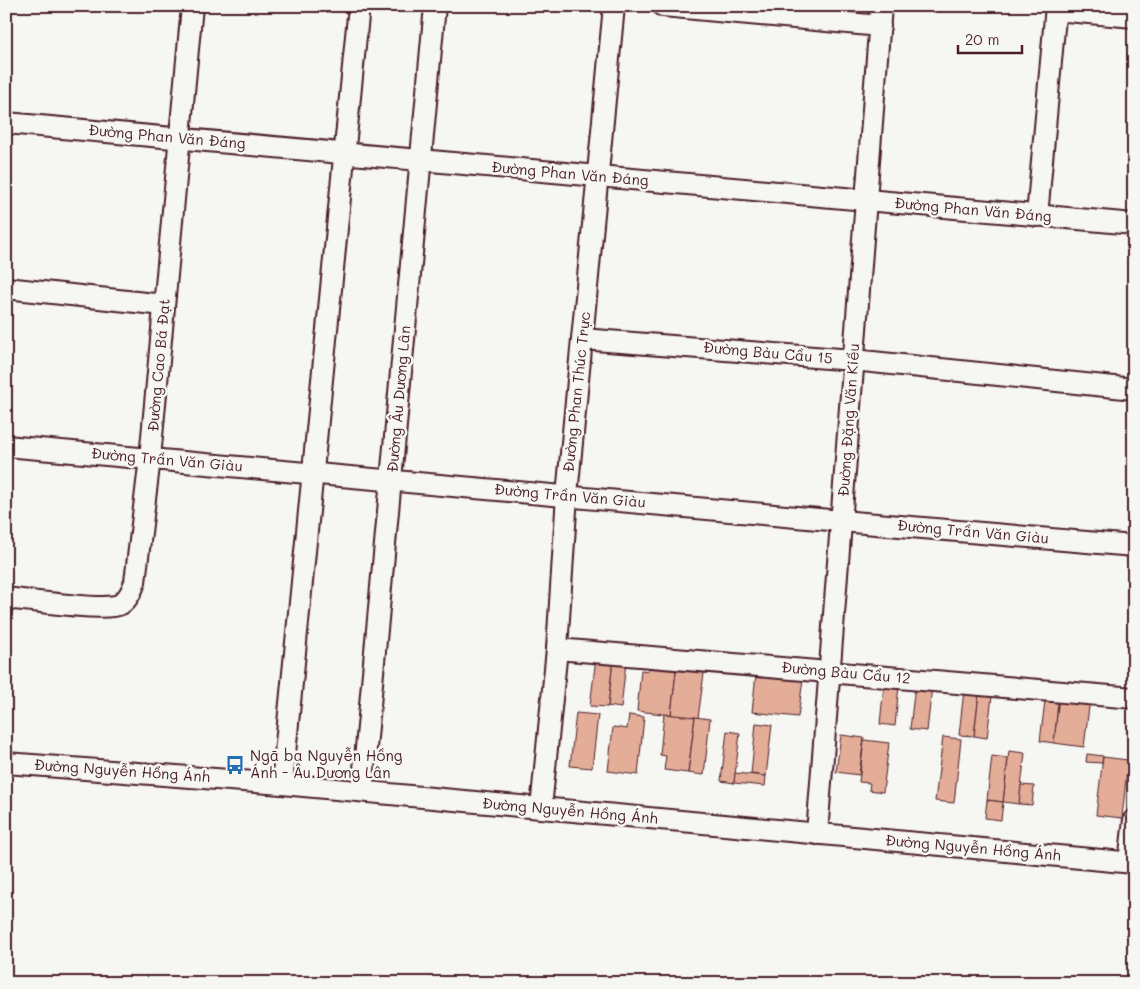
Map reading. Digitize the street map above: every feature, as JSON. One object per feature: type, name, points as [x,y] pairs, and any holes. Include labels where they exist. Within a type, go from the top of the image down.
[{"type":"street","name":"Đường Cao Bá Đạt","points":[[6,598],[99,607],[119,605],[130,596],[135,582],[150,458],[192,6]]},
{"type":"street","points":[[282,784],[359,6]]},
{"type":"street","name":"Đường Âu Dương Lân","points":[[362,791],[435,6]]},
{"type":"street","name":"Đường Phan Thúc Trực","points":[[541,808],[557,649],[567,495],[614,6]]},
{"type":"street","points":[[663,6],[880,26]]},
{"type":"street","name":"Đường Đặng Văn Kiều","points":[[817,834],[882,6]]},
{"type":"street","points":[[1037,216],[1056,8],[1134,17]]},
{"type":"street","name":"Đường Phan Văn Đáng","points":[[6,123],[1134,224]]},
{"type":"street","points":[[6,288],[164,305]]},
{"type":"street","name":"Đường Bàu Cầu 15","points":[[582,338],[853,360],[1134,389]]},
{"type":"street","name":"Đường Trần Văn Giàu","points":[[6,446],[567,495],[841,522],[1134,546]]},
{"type":"street","name":"Đường Bàu Cầu 12","points":[[557,649],[1134,698]]},
{"type":"street","name":"Đường Nguyễn Hồng Ánh","points":[[6,763],[362,791],[1132,863]]},
{"type":"street","points":[[1132,863],[1134,820]]},
{"type":"building","points":[[596,658],[613,661],[608,707],[590,706]]},
{"type":"building","points":[[613,661],[626,662],[621,708],[608,706]]},
{"type":"building","points":[[659,661],[677,663],[671,715],[637,711],[641,670],[648,671],[648,666],[659,668]]},
{"type":"building","points":[[677,663],[705,666],[698,718],[671,715]]},
{"type":"building","points":[[756,674],[803,679],[798,717],[752,712]]},
{"type":"building","points":[[884,684],[899,685],[895,726],[880,724]]},
{"type":"building","points":[[915,685],[932,686],[927,731],[910,729]]},
{"type":"building","points":[[964,690],[979,694],[974,736],[959,735]]},
{"type":"building","points":[[979,694],[992,696],[987,738],[974,736]]},
{"type":"building","points":[[1059,695],[1090,699],[1084,747],[1054,743]]},
{"type":"building","points":[[1045,701],[1058,703],[1054,743],[1040,741]]},
{"type":"building","points":[[576,713],[598,715],[592,768],[570,766]]},
{"type":"building","points":[[664,714],[695,717],[688,773],[664,770],[666,756],[660,755]]},
{"type":"building","points":[[629,715],[644,717],[638,775],[608,771],[613,727],[627,729]]},
{"type":"building","points":[[695,717],[710,719],[704,775],[688,773]]},
{"type":"building","points":[[756,723],[772,725],[766,776],[751,774]]},
{"type":"building","points":[[727,731],[740,733],[734,783],[721,781]]},
{"type":"building","points":[[841,735],[864,738],[859,775],[836,772]]},
{"type":"building","points":[[943,737],[961,739],[954,803],[935,801]]},
{"type":"building","points":[[864,740],[889,743],[883,792],[869,790],[870,783],[859,782]]},
{"type":"building","points":[[1009,751],[1025,753],[1019,804],[1003,802]]},
{"type":"building","points":[[1087,754],[1103,756],[1102,763],[1086,762]]},
{"type":"building","points":[[992,756],[1008,758],[1003,802],[987,800]]},
{"type":"building","points":[[1103,757],[1128,760],[1122,818],[1096,815]]},
{"type":"building","points":[[735,773],[766,776],[765,786],[734,783]]},
{"type":"building","points":[[1021,785],[1034,786],[1032,805],[1019,804]]},
{"type":"building","points":[[987,800],[1003,802],[1001,820],[985,818]]},
{"type":"place","name":"Ngã ba Nguyễn Hồng Ánh - Âu Dương Lân","points":[[235,765]]}]
